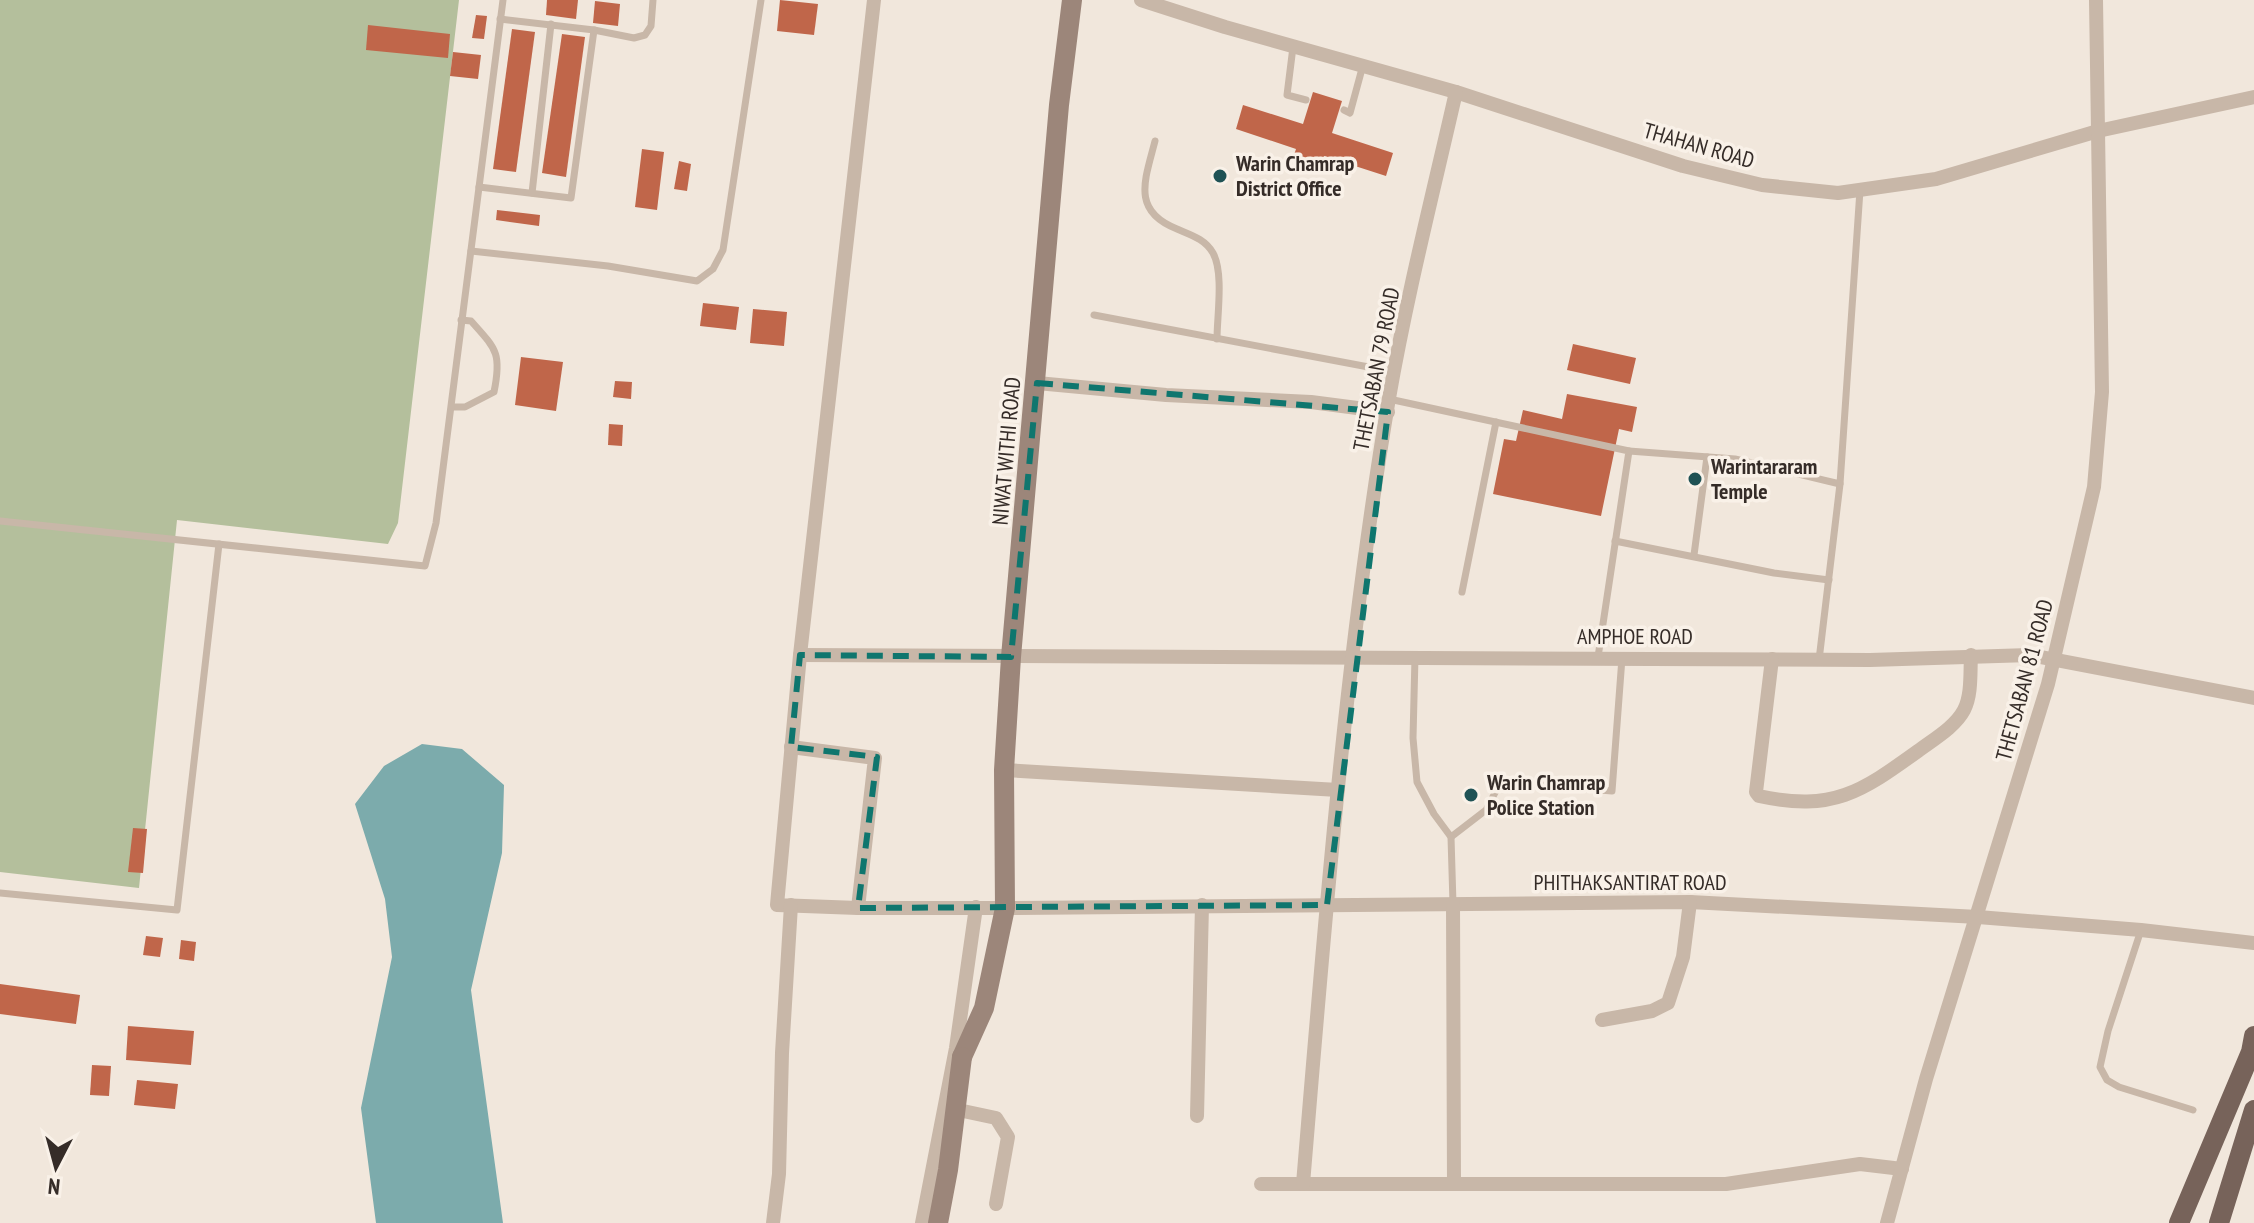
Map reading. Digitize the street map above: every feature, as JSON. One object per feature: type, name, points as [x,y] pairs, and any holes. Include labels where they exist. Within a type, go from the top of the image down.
[{"type":"main road","name":"NIWAT WITHI ROAD","points":[[938,1223],[962,1057],[984,1008],[1005,908],[1004,770],[1011,657],[1059,105],[1072,0]]},
{"type":"main road","points":[[2179,1223],[2253,1045]]},
{"type":"main road","points":[[2219,1223],[2254,1110]]},
{"type":"street","points":[[773,1223],[779,1174],[791,905],[777,905],[800,655],[874,0]]},
{"type":"street","name":"THAHAN ROAD","points":[[1141,0],[1456,92],[1683,166],[1762,185],[1838,193],[1936,179],[2098,131],[2254,97]]},
{"type":"street","name":"THETSABAN 81 ROAD","points":[[1887,1223],[1926,1079],[1978,917],[2054,660],[2094,487],[2102,392],[2096,0]]},
{"type":"street","name":"THETSABAN 79 ROAD","points":[[1303,1184],[1327,905],[1353,657],[1395,372],[1456,92]]},
{"type":"street","points":[[1037,383],[1166,395],[1389,405]]},
{"type":"street","name":"AMPHOE ROAD","points":[[800,655],[1819,660],[2030,655],[2254,698]]},
{"type":"street","points":[[1772,659],[1762,723],[1757,794],[1775,799],[1815,802],[1845,797],[1869,785],[1955,722],[1966,706],[1971,655]]},
{"type":"street","points":[[791,747],[875,758],[858,908]]},
{"type":"street","points":[[1004,770],[1338,790]]},
{"type":"street","points":[[1602,1020],[1652,1011],[1668,1003],[1683,957],[1690,902]]},
{"type":"street","name":"PHITHAKSANTIRAT ROAD","points":[[791,905],[1005,908],[1690,902],[1978,917],[2254,943]]},
{"type":"street","points":[[1453,904],[1454,1183]]},
{"type":"street","points":[[1197,1116],[1202,905]]},
{"type":"street","points":[[922,1223],[945,1108],[976,907]]},
{"type":"street","points":[[945,1108],[996,1118],[1008,1137],[996,1204]]},
{"type":"street","points":[[1261,1184],[1726,1184],[1860,1164],[1902,1169]]},
{"type":"lane","points":[[0,521],[425,566],[436,523],[452,407],[503,0]]},
{"type":"lane","points":[[500,19],[634,38],[645,35],[651,26],[653,0]]},
{"type":"lane","points":[[471,251],[608,266],[697,281],[713,269],[723,250],[761,0]]},
{"type":"lane","points":[[532,193],[551,24]]},
{"type":"lane","points":[[479,187],[571,198],[594,30]]},
{"type":"lane","points":[[1293,45],[1287,95],[1306,100]]},
{"type":"lane","points":[[1344,110],[1350,113],[1363,65]]},
{"type":"lane","points":[[1155,141],[1145,177],[1146,202],[1156,219],[1201,240],[1214,255],[1218,275],[1217,339]]},
{"type":"lane","points":[[1819,660],[1840,484],[1860,190]]},
{"type":"lane","points":[[1094,315],[1395,372]]},
{"type":"lane","points":[[452,407],[465,407],[494,392],[498,374],[496,349],[471,321],[461,320]]},
{"type":"lane","points":[[1389,405],[1496,422],[1629,451],[1735,459],[1840,484]]},
{"type":"lane","points":[[1462,592],[1496,422]]},
{"type":"lane","points":[[1598,657],[1629,451]]},
{"type":"lane","points":[[1694,555],[1707,457]]},
{"type":"lane","points":[[1615,541],[1774,573],[1829,580]]},
{"type":"lane","points":[[0,893],[177,910],[219,544]]},
{"type":"lane","points":[[1415,657],[1413,738],[1417,782],[1451,837],[1453,904]]},
{"type":"lane","points":[[1451,837],[1486,810],[1498,787],[1528,784],[1612,791],[1622,657]]},
{"type":"lane","points":[[2141,930],[2108,1031],[2100,1067],[2107,1080],[2119,1087],[2193,1110]]},
{"type":"highlighted area","points":[[1037,383],[1388,412],[1327,905],[858,908],[877,757],[791,747],[800,655],[1011,657]]},
{"type":"green space","points":[[0,0],[459,0],[398,523],[388,544],[177,520],[139,888],[0,872]]},
{"type":"water","points":[[422,744],[462,749],[504,785],[502,853],[471,990],[503,1223],[376,1223],[361,1108],[392,957],[385,899],[355,804],[384,766]]},
{"type":"building","points":[[547,0],[578,0],[576,19],[546,15]]},
{"type":"building","points":[[780,0],[818,4],[814,35],[777,31]]},
{"type":"building","points":[[595,1],[620,4],[618,26],[593,23]]},
{"type":"building","points":[[476,15],[487,16],[484,39],[472,38]]},
{"type":"building","points":[[368,25],[450,34],[448,58],[366,50]]},
{"type":"building","points":[[512,29],[535,32],[516,172],[493,169]]},
{"type":"building","points":[[562,34],[585,37],[566,177],[542,173]]},
{"type":"building","points":[[453,52],[481,55],[478,79],[450,76]]},
{"type":"building","points":[[1313,92],[1342,101],[1332,133],[1393,153],[1386,176],[1324,156],[1320,171],[1292,161],[1296,149],[1236,129],[1243,105],[1303,124]]},
{"type":"building","points":[[642,149],[664,152],[657,210],[635,207]]},
{"type":"building","points":[[679,161],[691,164],[687,191],[674,189]]},
{"type":"building","points":[[497,210],[540,215],[539,226],[496,220]]},
{"type":"building","points":[[703,303],[739,307],[736,330],[700,326]]},
{"type":"building","points":[[753,309],[787,312],[784,346],[750,343]]},
{"type":"building","points":[[1573,344],[1636,358],[1630,384],[1567,370]]},
{"type":"building","points":[[521,357],[563,362],[556,411],[515,405]]},
{"type":"building","points":[[615,381],[632,382],[631,399],[613,397]]},
{"type":"building","points":[[1567,394],[1637,407],[1632,432],[1619,429],[1601,516],[1493,494],[1504,439],[1516,441],[1523,410],[1562,419]]},
{"type":"building","points":[[609,424],[623,425],[622,446],[608,445]]},
{"type":"building","points":[[133,828],[147,829],[143,873],[128,872]]},
{"type":"building","points":[[146,936],[163,938],[160,957],[143,955]]},
{"type":"building","points":[[181,940],[196,942],[194,961],[179,959]]},
{"type":"building","points":[[0,984],[80,995],[76,1024],[0,1014]]},
{"type":"building","points":[[128,1026],[194,1031],[191,1065],[126,1060]]},
{"type":"building","points":[[92,1065],[111,1066],[109,1096],[90,1095]]},
{"type":"building","points":[[137,1080],[178,1084],[175,1109],[134,1105]]},
{"type":"place","name":"Warin Chamrap District Office","points":[[1220,176]]},
{"type":"place","name":"Warintararam Temple","points":[[1695,479]]},
{"type":"place","name":"Warin Chamrap Police Station","points":[[1471,795]]}]
